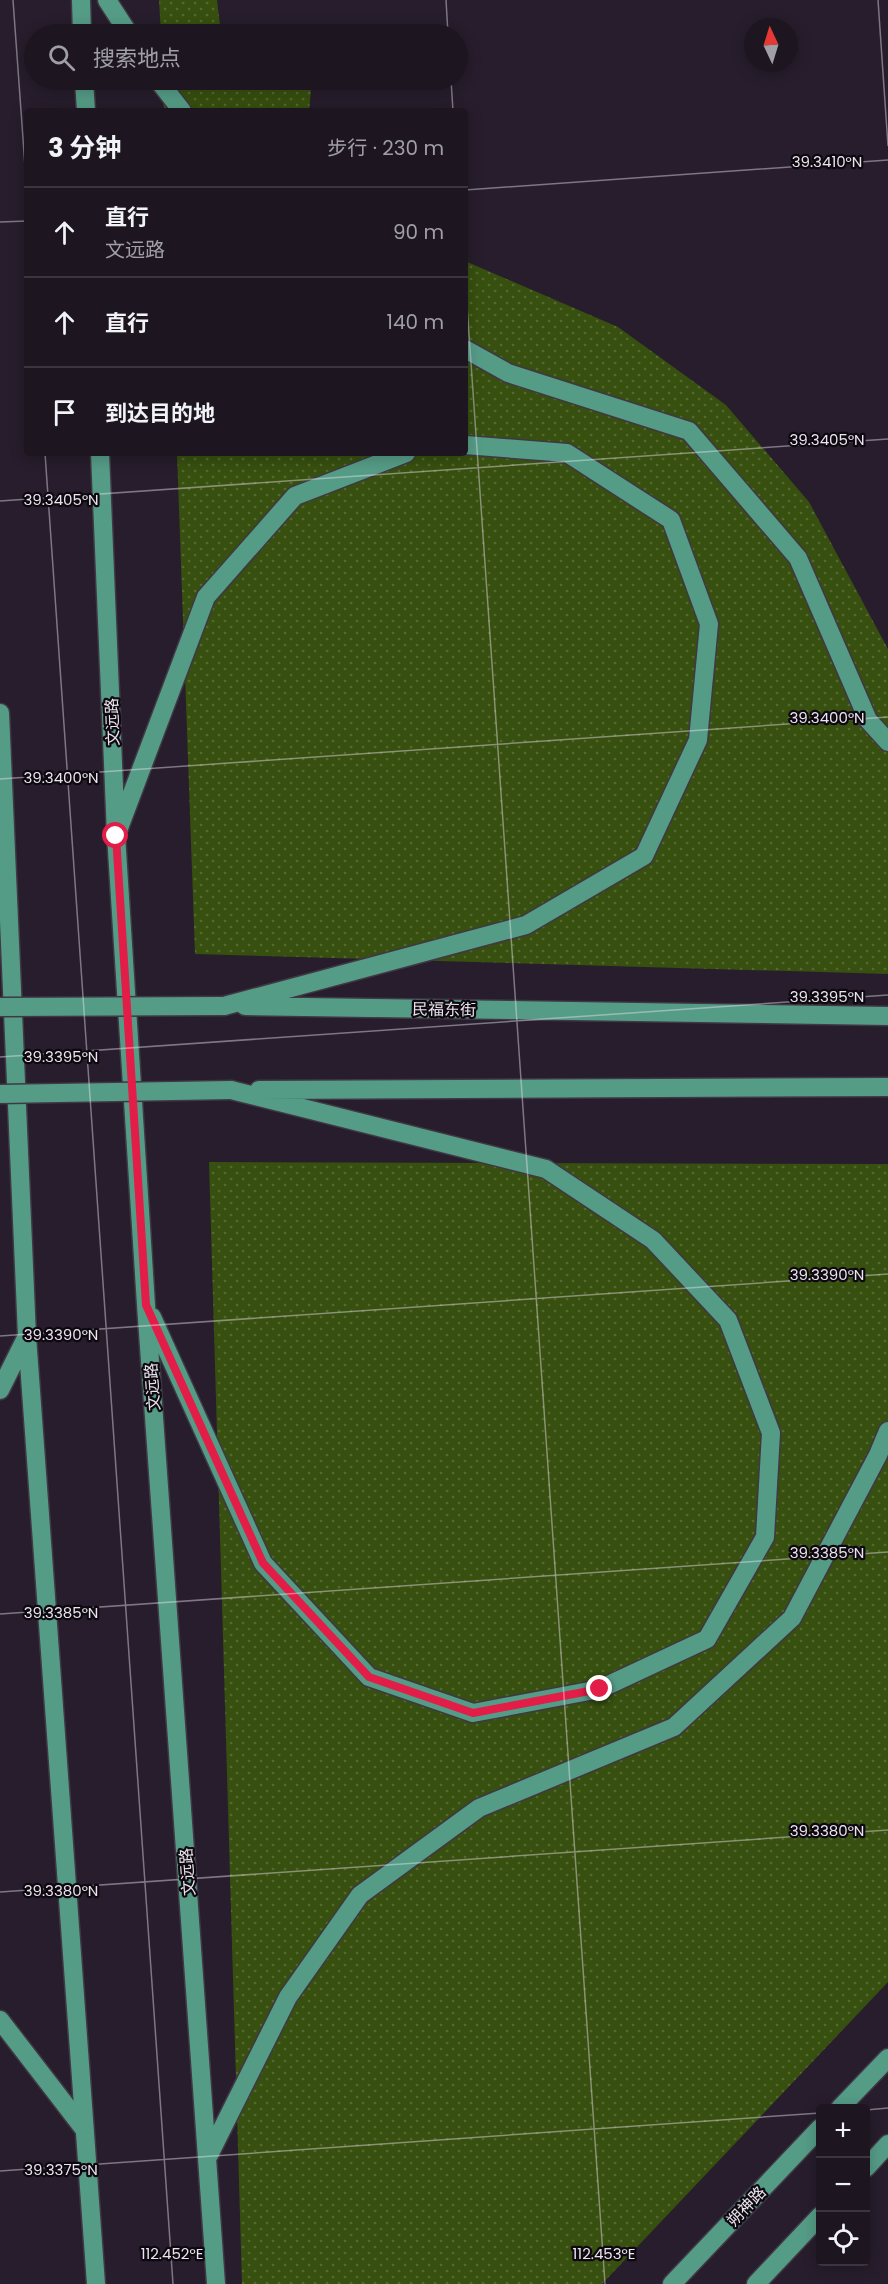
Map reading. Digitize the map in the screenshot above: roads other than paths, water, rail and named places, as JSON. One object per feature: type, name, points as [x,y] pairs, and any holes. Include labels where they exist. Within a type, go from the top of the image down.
[{"type":"main road","points":[[81,0],[82,24]]},
{"type":"main road","points":[[107,0],[123,24]]},
{"type":"main road","points":[[85,90],[86,108]]},
{"type":"main road","points":[[166,90],[180,108]]},
{"type":"main road","points":[[468,351],[508,373],[689,431],[798,558],[868,720],[888,742]]},
{"type":"main road","points":[[224,1006],[526,925],[644,856],[698,740],[709,624],[671,520],[567,453],[468,445]]},
{"type":"main road","name":"文远路","points":[[100,456],[116,836],[146,1305],[216,2284]]},
{"type":"main road","points":[[116,836],[206,597],[295,496],[398,456]]},
{"type":"main road","points":[[0,713],[3,824],[27,1336],[96,2284]]},
{"type":"main road","name":"民福东街","points":[[0,1007],[224,1006],[888,1016]]},
{"type":"main road","points":[[0,1094],[231,1090],[888,1088]]},
{"type":"main road","points":[[146,1305],[263,1563],[369,1677],[473,1713],[600,1689],[707,1639],[765,1537],[771,1433],[728,1320],[653,1240],[546,1169],[231,1090]]},
{"type":"main road","points":[[0,1390],[27,1336]]},
{"type":"main road","points":[[208,2157],[288,1997],[360,1895],[479,1808],[674,1727],[792,1618],[878,1455],[888,1431]]},
{"type":"main road","points":[[0,2020],[84,2129]]},
{"type":"main road","points":[[845,2104],[888,2058]]},
{"type":"main road","name":"朔神路","points":[[672,2284],[816,2132]]},
{"type":"main road","points":[[870,2164],[888,2144]]},
{"type":"main road","points":[[756,2284],[816,2220]]}]
